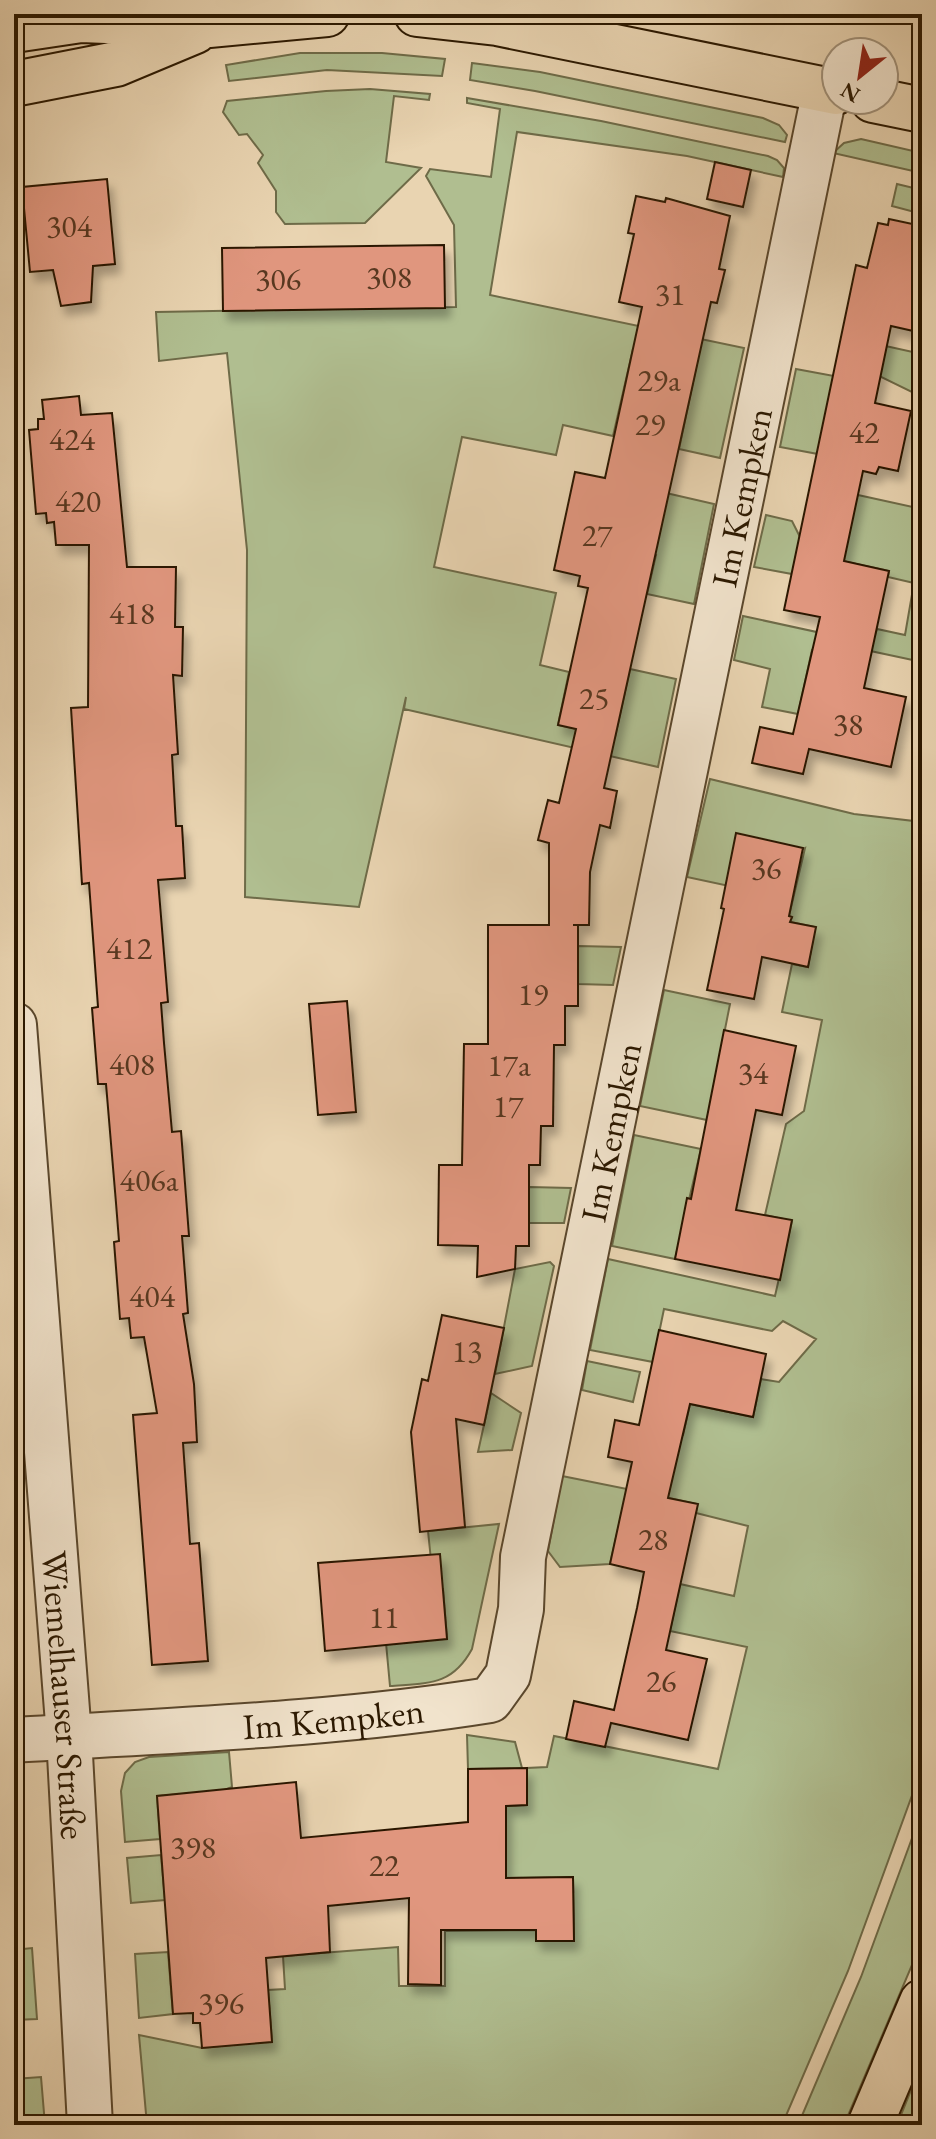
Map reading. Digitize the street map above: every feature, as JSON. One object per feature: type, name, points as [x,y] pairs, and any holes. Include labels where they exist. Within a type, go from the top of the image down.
[{"type":"main road","points":[[14,30],[81,20],[209,25],[327,14]]},
{"type":"main road","points":[[441,15],[497,23],[820,89]]},
{"type":"main road","points":[[14,84],[116,64],[209,25]]},
{"type":"main road","points":[[900,106],[922,110]]},
{"type":"main road","points":[[870,2125],[922,2002]]},
{"type":"street","name":"Im Kempken","points":[[14,1740],[290,1723],[438,1709],[490,1700],[508,1675],[521,1609],[523,1557],[826,116]]},
{"type":"street","name":"Wiemelhauser Straße","points":[[14,1025],[69,1736],[90,2125]]},
{"type":"green space","points":[[300,53],[382,53],[445,59],[442,76],[327,70],[229,81],[226,65]]},
{"type":"green space","points":[[472,63],[540,72],[763,118],[779,125],[787,135],[785,142],[470,80]]},
{"type":"green space","points":[[370,89],[430,94],[429,100],[394,96],[386,162],[421,168],[365,223],[285,224],[276,212],[276,191],[258,163],[263,155],[247,134],[239,135],[223,112],[227,101]]},
{"type":"green space","points":[[467,98],[601,121],[768,156],[784,168],[783,177],[687,156],[517,132],[490,295],[744,348],[720,458],[679,449],[697,363],[633,349],[613,436],[563,425],[556,455],[462,437],[434,567],[556,593],[540,665],[569,672],[558,725],[615,737],[630,669],[676,679],[658,767],[404,709],[406,697],[359,907],[245,897],[247,550],[227,353],[159,361],[156,312],[456,307],[454,225],[426,176],[430,169],[491,177],[500,109],[467,103]]},
{"type":"green space","points":[[861,139],[922,153],[922,173],[833,153],[844,143]]},
{"type":"green space","points":[[897,184],[922,190],[922,214],[892,206]]},
{"type":"green space","points":[[881,345],[922,354],[922,397],[875,374]]},
{"type":"green space","points":[[796,369],[834,376],[818,454],[780,447]]},
{"type":"green space","points":[[640,487],[714,504],[694,604],[647,594],[656,555],[652,554]]},
{"type":"green space","points":[[858,495],[922,509],[922,662],[861,649],[858,660],[812,650],[798,714],[762,707],[770,669],[734,660],[743,616],[872,644],[877,629],[905,635],[914,583],[888,577],[889,571],[806,553]]},
{"type":"green space","points":[[766,515],[792,521],[800,537],[792,574],[754,567]]},
{"type":"green space","points":[[710,779],[854,814],[922,822],[922,1768],[848,1971],[782,2125],[147,2125],[139,2035],[202,2048],[272,2041],[268,1990],[285,1989],[283,1956],[398,1947],[399,1986],[445,1986],[445,1931],[536,1930],[536,1941],[574,1941],[573,1877],[506,1878],[506,1806],[527,1805],[527,1768],[547,1767],[554,1736],[718,1769],[747,1647],[670,1631],[680,1584],[734,1596],[748,1526],[696,1513],[697,1504],[641,1492],[653,1429],[683,1435],[690,1404],[753,1417],[761,1379],[779,1382],[816,1339],[783,1321],[772,1331],[664,1309],[653,1362],[590,1350],[608,1259],[775,1296],[792,1221],[765,1215],[786,1124],[804,1111],[822,1020],[782,1012],[792,964],[808,967],[815,927],[790,922],[792,917],[789,916],[805,848],[729,886],[687,877]]},
{"type":"green space","points":[[578,946],[621,947],[613,985],[578,984]]},
{"type":"green space","points":[[664,990],[730,1004],[707,1120],[640,1106]]},
{"type":"green space","points":[[634,1135],[701,1149],[675,1259],[612,1246]]},
{"type":"green space","points":[[529,1187],[571,1188],[564,1223],[529,1223]]},
{"type":"green space","points":[[550,1262],[554,1266],[532,1366],[495,1374],[515,1269]]},
{"type":"green space","points":[[587,1361],[640,1372],[633,1402],[582,1390]]},
{"type":"green space","points":[[491,1393],[521,1413],[512,1450],[478,1452]]},
{"type":"green space","points":[[562,1476],[627,1489],[610,1564],[560,1567],[548,1551]]},
{"type":"green space","points":[[499,1524],[472,1649],[464,1661],[456,1670],[438,1680],[390,1686],[386,1643],[447,1638],[443,1589],[434,1589],[428,1531]]},
{"type":"green space","points":[[467,1735],[515,1742],[522,1768],[468,1769]]},
{"type":"green space","points":[[229,1752],[232,1787],[222,1791],[157,1796],[160,1839],[125,1842],[121,1791],[125,1773],[135,1762],[149,1757]]},
{"type":"green space","points":[[922,1811],[922,1937],[915,1958],[844,2125],[798,2125],[861,1977]]},
{"type":"green space","points":[[161,1855],[165,1900],[131,1903],[127,1858]]},
{"type":"green space","points":[[32,1948],[37,2019],[14,2020],[14,1950]]},
{"type":"green space","points":[[168,1952],[173,2014],[139,2018],[135,1954]]},
{"type":"green space","points":[[922,2063],[922,2125],[897,2125]]},
{"type":"green space","points":[[41,2077],[45,2125],[14,2125],[14,2079]]},
{"type":"building","points":[[715,162],[751,170],[743,207],[707,199]]},
{"type":"building","points":[[107,179],[115,264],[93,266],[91,302],[61,306],[53,270],[30,272],[22,187]]},
{"type":"building","points":[[636,196],[665,202],[666,198],[730,216],[719,269],[725,270],[717,303],[711,302],[604,788],[617,791],[610,828],[600,825],[590,872],[589,925],[578,925],[578,1006],[565,1006],[565,1045],[554,1045],[553,1126],[541,1126],[540,1165],[529,1165],[529,1246],[516,1246],[515,1269],[477,1277],[478,1246],[438,1245],[439,1165],[462,1165],[464,1044],[488,1044],[488,925],[549,925],[549,843],[538,840],[548,800],[559,803],[576,729],[558,725],[588,588],[578,586],[580,576],[554,570],[575,472],[605,478],[642,307],[619,302],[634,234],[628,233]]},
{"type":"building","points":[[889,219],[922,226],[922,333],[891,326],[875,403],[911,411],[898,471],[879,467],[876,474],[863,471],[844,561],[889,571],[864,688],[906,697],[891,767],[809,749],[803,774],[752,763],[760,727],[793,734],[820,617],[784,610],[856,265],[867,268],[878,223],[888,225]]},
{"type":"building","points":[[444,245],[445,308],[223,311],[222,248]]},
{"type":"building","points":[[79,396],[81,415],[112,413],[127,567],[176,567],[175,627],[183,627],[182,676],[173,675],[178,754],[172,755],[176,826],[182,826],[185,878],[158,880],[168,1002],[161,1003],[164,1043],[172,1132],[181,1131],[189,1236],[182,1236],[188,1313],[183,1314],[194,1384],[197,1442],[183,1443],[190,1544],[199,1543],[208,1661],[152,1665],[133,1415],[157,1413],[144,1337],[131,1338],[129,1318],[120,1319],[114,1242],[119,1241],[116,1203],[106,1084],[98,1084],[92,1008],[98,1007],[89,883],[82,884],[71,708],[88,707],[89,545],[56,545],[54,522],[47,523],[46,513],[36,514],[29,430],[38,429],[38,419],[44,419],[42,400]]},
{"type":"building","points":[[736,833],[803,848],[789,916],[792,917],[790,922],[816,927],[808,967],[762,957],[754,999],[707,990]]},
{"type":"building","points":[[347,1001],[356,1112],[318,1115],[309,1004]]},
{"type":"building","points":[[724,1030],[796,1046],[782,1115],[756,1110],[736,1210],[792,1220],[780,1280],[675,1259],[687,1198],[691,1199]]},
{"type":"building","points":[[442,1315],[504,1328],[484,1425],[456,1419],[465,1527],[420,1532],[411,1432],[422,1379],[428,1381]]},
{"type":"building","points":[[659,1330],[766,1354],[753,1417],[690,1404],[668,1498],[698,1504],[666,1650],[707,1659],[688,1740],[611,1723],[605,1747],[566,1739],[574,1701],[614,1710],[644,1572],[610,1564],[632,1462],[608,1457],[615,1420],[639,1425]]},
{"type":"building","points":[[440,1554],[447,1639],[325,1651],[318,1563]]},
{"type":"building","points":[[527,1768],[527,1805],[506,1806],[506,1878],[573,1877],[574,1941],[536,1941],[536,1930],[441,1930],[441,1985],[408,1984],[409,1898],[328,1906],[330,1952],[266,1958],[272,2042],[202,2048],[200,2023],[193,2023],[193,2013],[173,2014],[157,1796],[296,1782],[301,1838],[468,1822],[468,1769]]}]
